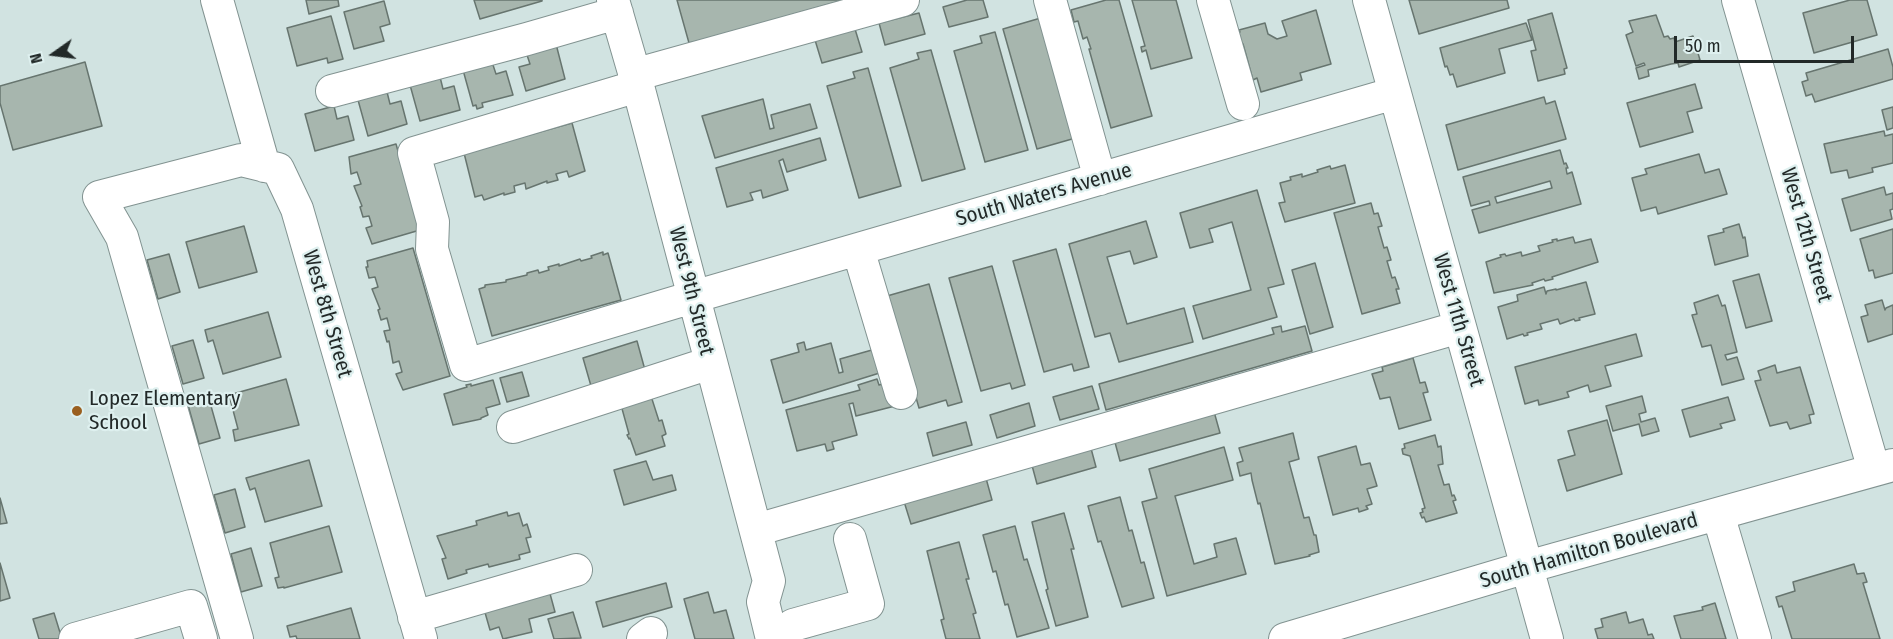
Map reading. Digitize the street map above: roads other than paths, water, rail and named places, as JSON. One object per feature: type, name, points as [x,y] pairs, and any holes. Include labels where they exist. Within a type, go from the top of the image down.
[{"type":"street","points":[[217,0],[264,166]]},
{"type":"street","points":[[636,80],[903,0]]},
{"type":"street","points":[[1050,0],[1100,179]]},
{"type":"street","points":[[1213,0],[1243,104]]},
{"type":"street","name":"West 11th Street","points":[[1369,0],[1547,639]]},
{"type":"street","name":"West 12th Street","points":[[1738,0],[1883,468]]},
{"type":"street","points":[[332,92],[527,39],[615,6]]},
{"type":"street","name":"West 9th Street","points":[[615,6],[769,581],[763,602],[788,634]]},
{"type":"street","name":"South Waters Avenue","points":[[636,80],[414,153],[433,222],[432,249],[466,365],[1395,93]]},
{"type":"street","points":[[237,639],[122,237],[99,197],[241,160],[264,166]]},
{"type":"street","name":"West 8th Street","points":[[264,166],[278,169],[297,208],[417,628]]},
{"type":"street","points":[[858,249],[901,393]]},
{"type":"street","points":[[756,530],[1460,327]]},
{"type":"street","points":[[513,427],[710,363]]},
{"type":"street","name":"South Hamilton Boulevard","points":[[1285,639],[1348,630],[1527,567],[1883,468]]},
{"type":"street","points":[[1718,514],[1755,639]]},
{"type":"street","points":[[788,634],[868,604],[850,539]]},
{"type":"street","points":[[417,628],[576,570]]},
{"type":"street","points":[[75,639],[190,606],[201,639]]},
{"type":"place","name":"Lopez Elementary School","points":[[77,411]]}]
